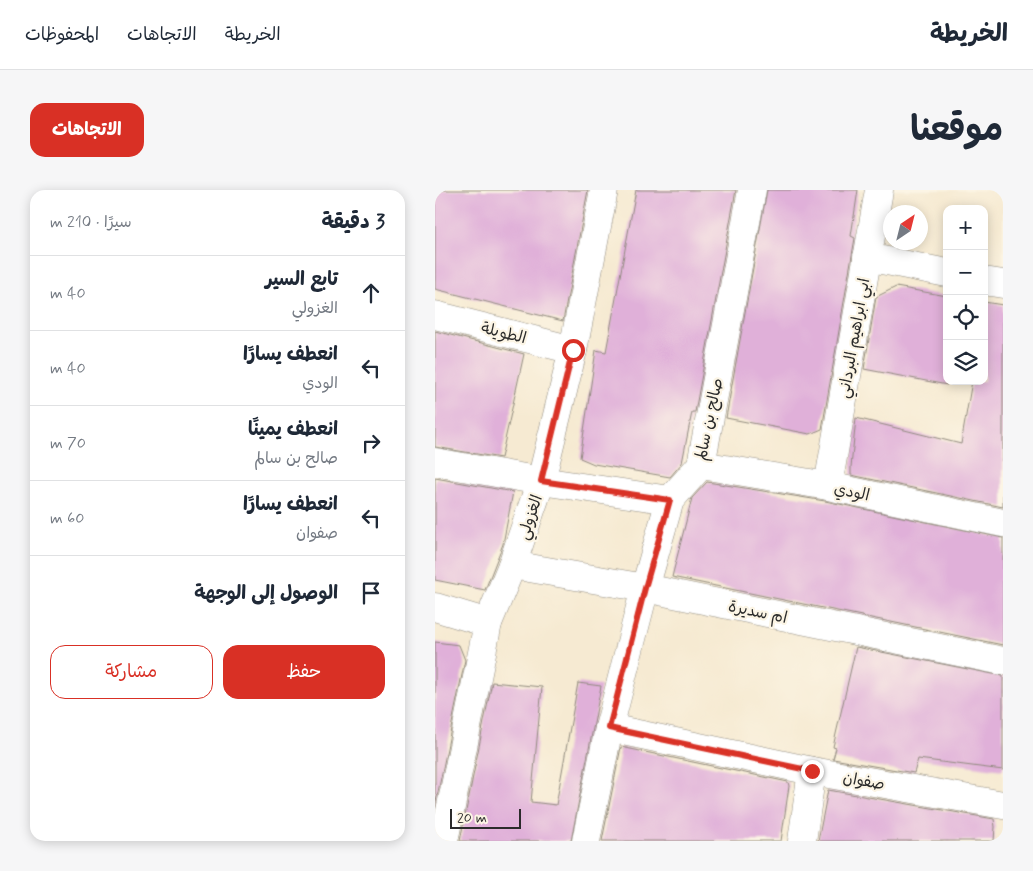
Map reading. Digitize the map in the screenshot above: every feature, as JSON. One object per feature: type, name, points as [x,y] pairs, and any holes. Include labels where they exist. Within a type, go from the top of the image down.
[{"type":"street","name":"الغزولي","points":[[444,841],[488,623],[513,565],[541,481],[573,350],[604,190]]},
{"type":"street","name":"صالح بن سالم","points":[[586,841],[609,728],[670,500],[701,465],[752,190]]},
{"type":"street","name":"ابي ابراهيم البرداني","points":[[828,486],[879,190]]},
{"type":"street","points":[[867,258],[943,272]]},
{"type":"street","points":[[988,282],[1003,284]]},
{"type":"street","name":"الطويلة","points":[[435,315],[573,350]]},
{"type":"street","points":[[435,462],[541,481],[670,500]]},
{"type":"street","name":"الودي","points":[[701,465],[828,486],[1003,523]]},
{"type":"street","name":"ام سديرة","points":[[513,565],[645,588],[1003,661]]},
{"type":"street","points":[[435,607],[488,623]]},
{"type":"street","name":"صفوان","points":[[609,728],[812,771],[1003,805]]},
{"type":"street","points":[[802,841],[812,771]]},
{"type":"building","points":[[435,190],[588,190],[563,321],[435,289]]},
{"type":"building","points":[[636,190],[736,190],[695,412],[692,412],[682,463],[670,477],[594,464],[580,458],[596,350],[606,352]]},
{"type":"building","points":[[767,190],[858,190],[851,236],[855,238],[822,429],[810,434],[726,418]]},
{"type":"building","points":[[896,287],[943,295],[943,384],[864,369],[876,297]]},
{"type":"building","points":[[988,303],[1003,305],[1003,507],[851,475],[856,418],[961,444],[971,385],[988,385]]},
{"type":"building","points":[[435,331],[524,354],[501,458],[435,447]]},
{"type":"building","points":[[435,478],[513,492],[503,544],[485,590],[435,580]]},
{"type":"building","points":[[707,482],[825,501],[1003,538],[1003,645],[672,577],[692,498]]},
{"type":"building","points":[[435,642],[459,645],[465,660],[435,807]]},
{"type":"building","points":[[856,647],[1003,676],[1003,770],[918,759],[914,773],[833,759],[836,748],[833,747]]},
{"type":"building","points":[[492,682],[542,687],[531,802],[556,805],[578,683],[601,686],[571,841],[460,841]]},
{"type":"building","points":[[621,747],[788,782],[781,841],[602,841]]},
{"type":"building","points":[[828,790],[994,819],[994,841],[818,841]]},
{"type":"route","points":[[573,350],[541,481],[670,500],[609,728],[812,771]]}]
